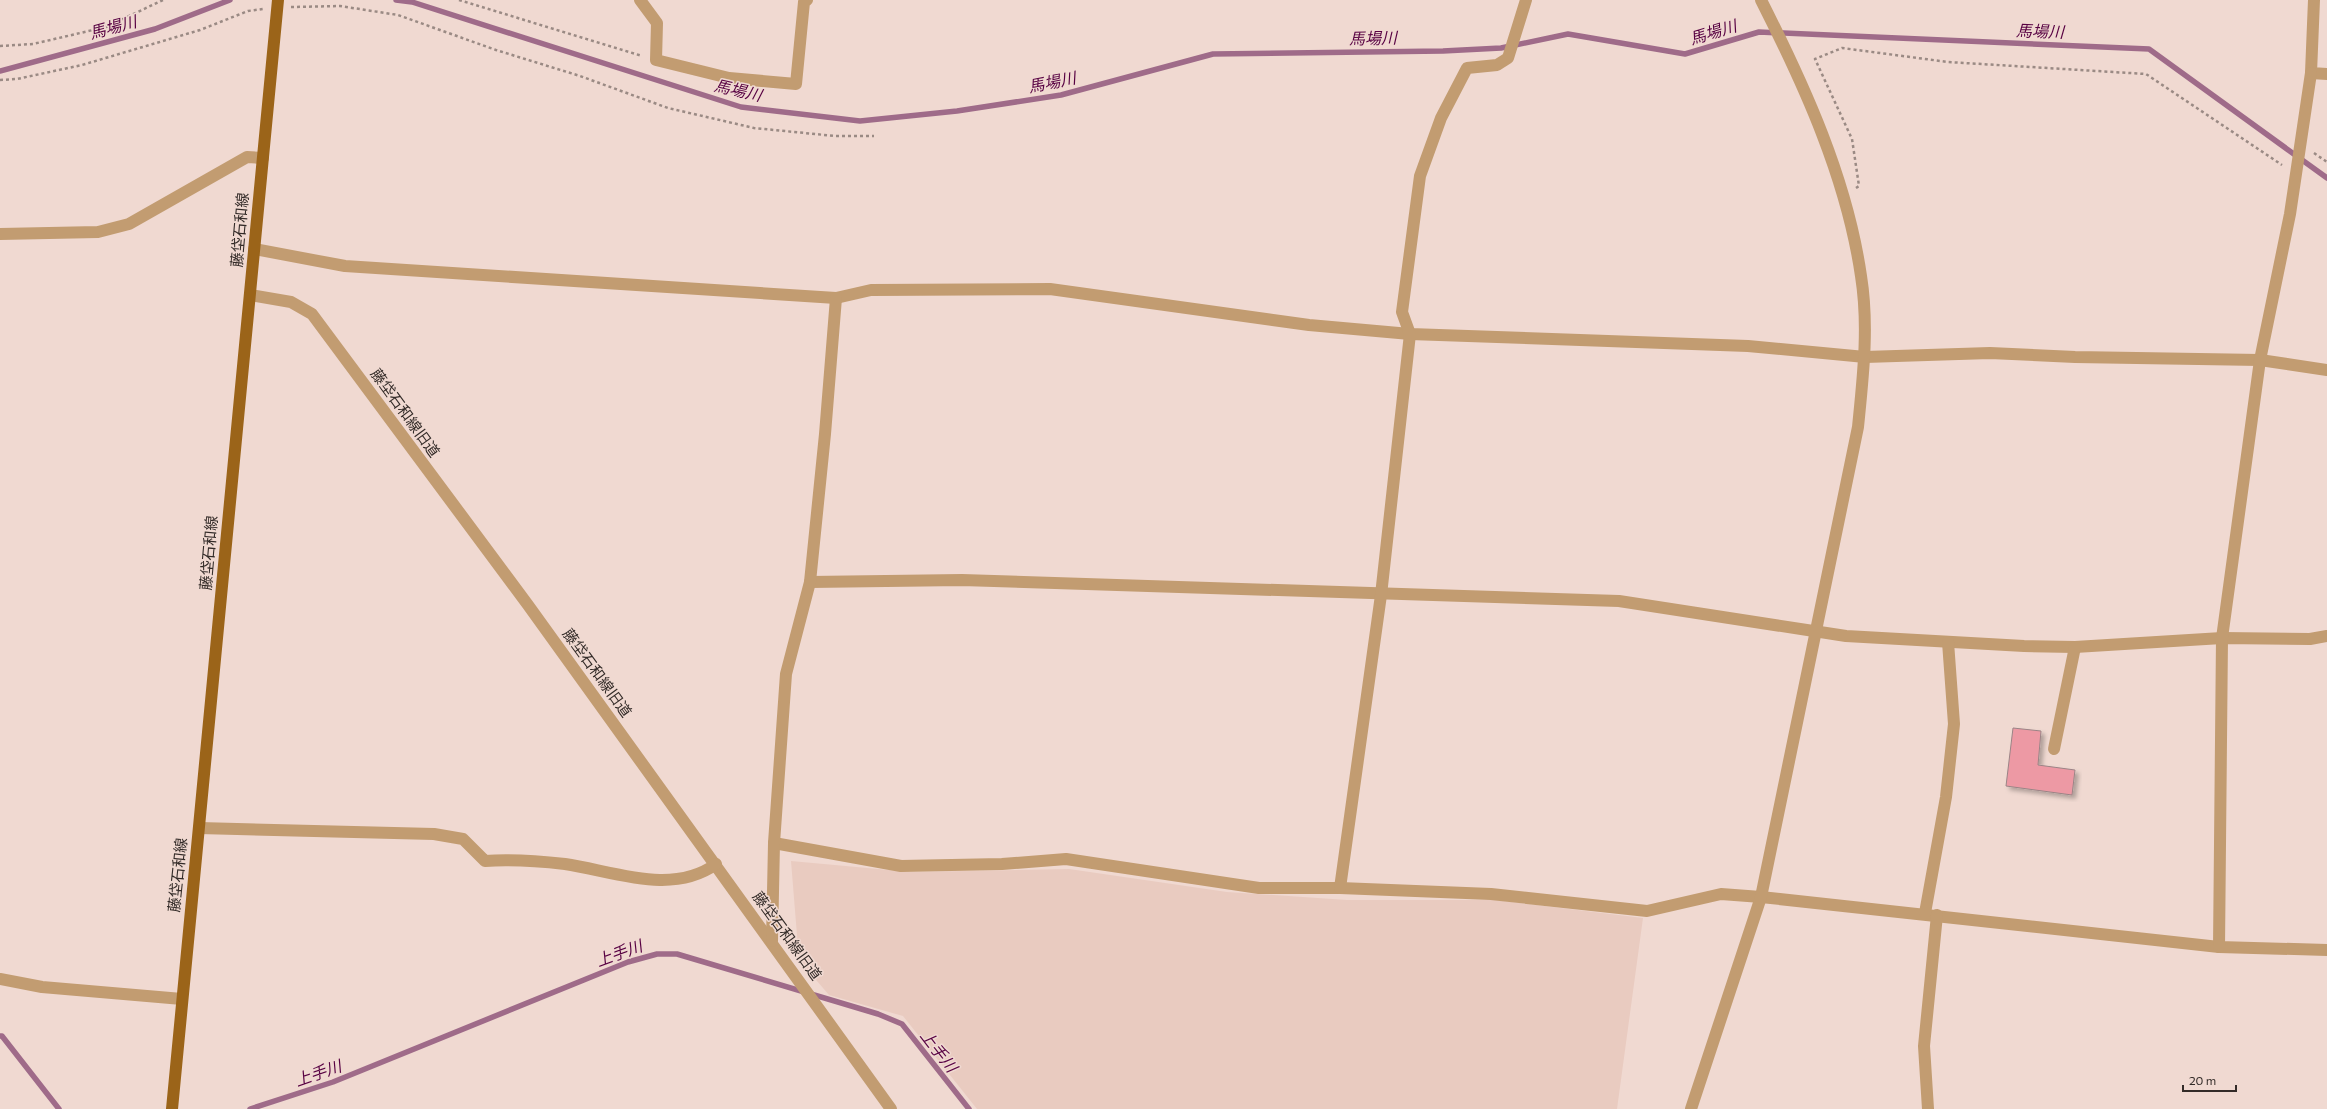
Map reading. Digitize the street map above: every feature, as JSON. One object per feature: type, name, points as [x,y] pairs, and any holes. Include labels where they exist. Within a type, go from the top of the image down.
[{"type":"main road","name":"藤垈石和線","points":[[172,1109],[277,4]]},
{"type":"street","points":[[640,0],[657,23],[656,60],[729,78],[796,84],[804,2],[806,0]]},
{"type":"street","points":[[1340,888],[1381,595],[1410,334],[1402,312],[1420,176],[1441,118],[1467,68],[1497,66],[1508,58],[1526,0]]},
{"type":"street","points":[[1691,1109],[1761,897],[1858,427],[1865,357],[1861,277],[1844,196],[1828,148],[1784,47],[1761,0]]},
{"type":"street","points":[[2219,947],[2222,638],[2260,360],[2301,143],[2311,73],[2314,0]]},
{"type":"street","points":[[2311,73],[2327,74]]},
{"type":"street","points":[[0,234],[98,232],[129,224],[247,157],[262,158]]},
{"type":"street","points":[[254,249],[344,266],[836,298],[871,290],[1050,289],[1309,325],[1410,334],[1748,346],[1865,357],[1990,352],[2075,357],[2260,360],[2327,370]]},
{"type":"street","name":"藤垈石和線旧道","points":[[250,295],[291,302],[312,314],[716,864],[891,1109]]},
{"type":"street","points":[[772,941],[774,844],[786,674],[810,582],[825,434],[836,298]]},
{"type":"street","points":[[810,582],[962,580],[1619,602],[1846,636],[2075,647],[2222,638],[2310,638],[2327,636]]},
{"type":"street","points":[[1928,1109],[1924,1046],[1931,914],[1954,724],[1948,642]]},
{"type":"street","points":[[2054,749],[2075,647]]},
{"type":"street","points":[[199,828],[434,834],[462,839],[485,861],[520,859],[566,864],[634,879],[681,878],[705,873],[716,864]]},
{"type":"street","points":[[774,844],[901,866],[1002,864],[1066,859],[1259,888],[1340,888],[1491,894],[1647,911],[1721,894],[1931,914],[2219,947],[2327,950]]},
{"type":"street","points":[[0,979],[42,987],[182,999]]},
{"type":"path","points":[[0,46],[33,44],[106,27],[163,0]]},
{"type":"path","points":[[459,0],[656,60]]},
{"type":"path","points":[[0,80],[18,79],[82,65],[200,30],[248,11],[277,4],[340,6],[398,15],[496,50],[580,76],[668,108],[754,128],[835,136],[874,136]]},
{"type":"path","points":[[1844,196],[1859,186],[1852,139],[1815,59],[1842,48],[1948,62],[2146,74],[2296,174]]},
{"type":"shaded area","points":[[791,861],[911,872],[1069,869],[1227,892],[1347,900],[1495,900],[1643,918],[1617,1109],[977,1109],[903,1016],[829,995],[799,960]]},
{"type":"building","points":[[2013,728],[2041,731],[2038,765],[2075,770],[2072,795],[2006,786]]},
{"type":"waterway","name":"馬場川","points":[[0,71],[155,29],[230,0]]},
{"type":"waterway","name":"馬場川","points":[[396,0],[412,2],[741,107],[860,121],[957,111],[1061,95],[1213,54],[1443,51],[1501,48],[1568,34],[1685,54],[1759,32],[2149,49],[2327,178]]},
{"type":"waterway","name":"上手川","points":[[250,1109],[333,1082],[628,962],[657,954],[677,954],[878,1014],[902,1024],[969,1109]]},
{"type":"waterway","name":"上手川","points":[[0,1036],[2,1036],[59,1109]]}]
